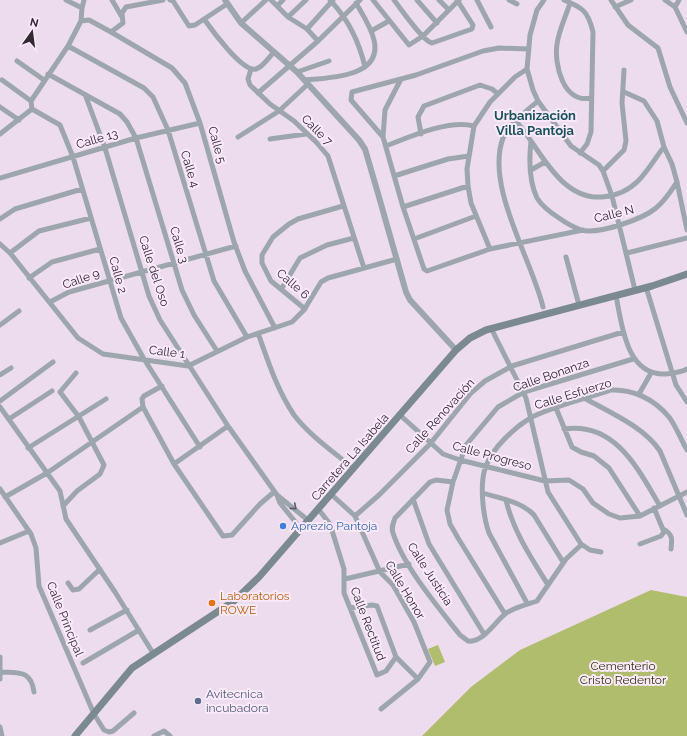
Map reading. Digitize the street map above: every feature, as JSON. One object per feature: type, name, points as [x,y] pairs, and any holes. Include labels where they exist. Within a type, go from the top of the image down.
[{"type":"main road","name":"Carretera La Isabela","points":[[75,736],[125,675],[140,662],[234,601],[259,577],[319,510],[456,350],[470,338],[491,328],[579,304],[616,296],[687,274]]},
{"type":"street","points":[[66,0],[82,8]]},
{"type":"street","points":[[0,134],[32,109],[31,101],[68,46],[81,21],[84,0]]},
{"type":"street","points":[[112,0],[122,17]]},
{"type":"street","points":[[111,32],[123,23],[122,13],[126,7],[142,2],[163,0]]},
{"type":"street","points":[[170,0],[173,1],[189,26],[195,25],[226,2],[241,23],[297,72],[359,140],[364,149],[396,259],[410,300],[456,350]]},
{"type":"street","points":[[241,23],[266,0]]},
{"type":"street","points":[[270,0],[288,17],[307,29],[318,41]]},
{"type":"street","points":[[277,6],[283,0]]},
{"type":"street","points":[[288,17],[306,0]]},
{"type":"street","points":[[373,0],[409,45],[423,36],[458,0],[473,25],[471,30],[436,43],[429,43],[423,36],[394,0]]},
{"type":"street","points":[[417,0],[437,23]]},
{"type":"street","points":[[439,0],[449,10]]},
{"type":"street","points":[[477,0],[491,27]]},
{"type":"street","points":[[509,0],[517,4]]},
{"type":"street","points":[[544,0],[539,5],[535,15],[528,49],[527,69],[533,90],[538,101],[571,146],[599,165],[603,171],[612,196],[635,290]]},
{"type":"street","points":[[564,0],[584,10],[590,19],[593,32],[589,139],[580,153]]},
{"type":"street","points":[[611,0],[628,25],[658,48],[670,87],[687,122]]},
{"type":"street","points":[[615,7],[631,0]]},
{"type":"street","points":[[664,0],[675,7],[687,32]]},
{"type":"street","points":[[675,7],[679,0]]},
{"type":"street","points":[[307,29],[332,1],[357,40],[365,67]]},
{"type":"street","points":[[238,136],[279,111],[306,82],[336,76],[365,67],[374,57],[375,44],[358,2],[318,41],[258,93]]},
{"type":"street","points":[[570,2],[557,44],[558,67],[564,83],[570,92],[586,99],[591,98]]},
{"type":"street","points":[[204,19],[244,66],[251,70],[260,67],[274,52]]},
{"type":"street","name":"Calle 5","points":[[81,21],[89,20],[172,68],[180,75],[185,83],[200,123],[236,246],[245,271],[275,328]]},
{"type":"street","points":[[371,31],[389,21]]},
{"type":"street","name":"Calle 4","points":[[68,46],[144,88],[154,97],[168,130],[214,281],[247,337]]},
{"type":"street","points":[[528,49],[499,48],[483,52],[400,79],[352,92],[350,95],[351,100],[383,137],[403,207],[424,269],[427,271],[490,249],[582,230]]},
{"type":"street","points":[[17,61],[44,80]]},
{"type":"street","points":[[297,72],[328,61]]},
{"type":"street","points":[[490,249],[476,216],[468,186],[469,156],[474,126],[498,94],[515,77],[527,69]]},
{"type":"street","name":"Calle 7","points":[[251,70],[248,79],[250,85],[279,111],[294,121],[328,156],[364,268]]},
{"type":"street","points":[[603,171],[624,150],[626,141],[622,103],[624,92],[624,70]]},
{"type":"street","name":"Calle 3","points":[[48,74],[120,114],[127,122],[136,138],[182,290],[194,315],[217,351]]},
{"type":"street","points":[[383,137],[385,110],[400,79]]},
{"type":"street","points":[[2,80],[31,101]]},
{"type":"street","points":[[421,134],[418,117],[424,106],[480,85],[492,89],[498,94]]},
{"type":"street","points":[[624,92],[644,101],[652,110],[657,120],[664,147],[672,164],[677,182],[687,230]]},
{"type":"street","name":"Calle del Oso","points":[[86,96],[105,148],[149,296],[160,320],[188,366],[276,494],[280,503],[302,529]]},
{"type":"street","points":[[538,101],[503,138],[498,169],[504,199],[535,279],[543,307]]},
{"type":"street","points":[[0,107],[19,120]]},
{"type":"street","name":"Calle 2","points":[[32,109],[60,125],[73,156],[108,280],[121,318],[144,359],[200,447]]},
{"type":"street","points":[[517,122],[546,162],[564,183],[578,194],[591,198],[612,196],[625,191],[638,181],[664,147]]},
{"type":"street","name":"Calle 13","points":[[0,178],[136,138],[200,123]]},
{"type":"street","points":[[386,146],[456,124],[474,126]]},
{"type":"street","points":[[270,140],[306,134]]},
{"type":"street","name":"Calle N","points":[[531,141],[531,170],[533,188],[538,200],[555,215],[582,230],[619,225],[641,217],[656,208],[677,182]]},
{"type":"street","points":[[394,176],[448,159],[469,156]]},
{"type":"street","points":[[531,170],[546,162]]},
{"type":"street","points":[[403,207],[468,186]]},
{"type":"street","points":[[0,219],[14,209],[82,189]]},
{"type":"street","name":"Calle 6","points":[[305,308],[282,288],[271,281],[262,263],[262,255],[266,246],[282,229],[298,219],[343,206]]},
{"type":"street","points":[[414,239],[476,216]]},
{"type":"street","points":[[10,253],[39,231],[91,218]]},
{"type":"street","points":[[282,288],[300,258],[327,245],[354,238]]},
{"type":"street","points":[[627,253],[687,238]]},
{"type":"street","name":"Calle 1","points":[[0,244],[10,253],[78,338],[90,347],[103,354],[188,366],[247,337],[292,322],[305,308],[320,282],[328,278],[396,259]]},
{"type":"street","name":"Calle 9","points":[[50,302],[69,292],[108,280],[236,246]]},
{"type":"street","points":[[29,278],[52,262],[100,249]]},
{"type":"street","points":[[566,257],[579,304]]},
{"type":"street","points":[[646,287],[676,385],[687,402]]},
{"type":"street","points":[[616,296],[623,332],[633,359],[651,372],[672,373],[681,372],[687,369]]},
{"type":"street","points":[[0,325],[19,311]]},
{"type":"street","points":[[491,328],[512,366],[524,392],[532,418],[548,492],[581,544],[590,550],[601,552]]},
{"type":"street","name":"Calle Renovación","points":[[355,516],[379,495],[430,444],[471,393],[485,381],[512,366],[623,332]]},
{"type":"street","points":[[258,333],[278,387],[294,415],[306,429],[354,469]]},
{"type":"street","name":"Calle Bonanza","points":[[505,614],[450,524],[447,510],[453,482],[466,446],[498,407],[524,392],[633,359]]},
{"type":"street","points":[[0,401],[53,362]]},
{"type":"street","points":[[0,375],[11,368]]},
{"type":"street","points":[[638,394],[651,372]]},
{"type":"street","points":[[63,506],[76,491],[102,472],[104,463],[79,417],[60,392],[76,373]]},
{"type":"street","points":[[162,386],[142,398],[143,407],[174,464],[220,533],[226,537],[232,535],[260,504],[276,494]]},
{"type":"street","name":"Calle Esfuerzo","points":[[527,603],[487,527],[482,506],[486,466],[505,439],[532,418],[556,408],[611,390],[624,390],[638,394],[655,404],[669,417],[687,450]]},
{"type":"street","points":[[9,419],[52,391]]},
{"type":"street","points":[[28,448],[106,399]]},
{"type":"street","points":[[586,399],[626,422],[654,443],[660,451],[687,515]]},
{"type":"street","points":[[0,407],[60,491],[66,519],[127,610],[153,653]]},
{"type":"street","points":[[6,497],[47,472],[143,407]]},
{"type":"street","points":[[556,408],[572,447],[581,452],[594,456],[609,468],[640,516],[687,492]]},
{"type":"street","name":"Calle Progreso","points":[[400,415],[430,444],[443,454],[460,460],[545,480],[569,480],[574,482],[593,502],[613,516],[620,518],[640,516]]},
{"type":"street","points":[[174,464],[228,426]]},
{"type":"street","points":[[564,429],[586,428],[600,434],[619,446],[637,467],[657,507],[665,530],[669,533],[672,539],[671,549]]},
{"type":"street","name":"Calle Justicia","points":[[453,482],[436,480],[430,482],[395,518],[392,526],[393,533],[409,564],[460,635],[472,641],[484,634]]},
{"type":"street","name":"Calle Principal","points":[[0,489],[29,531],[36,548],[39,586],[94,714],[104,730],[109,732],[113,731],[134,713]]},
{"type":"street","points":[[483,493],[523,505],[534,515],[563,562]]},
{"type":"street","name":"Calle del Oso","points":[[276,494],[309,520]]},
{"type":"street","name":"Calle Honor","points":[[332,495],[355,516],[380,572],[393,585],[414,622],[430,662],[418,679],[381,709]]},
{"type":"street","points":[[413,499],[429,544],[484,634],[491,630],[505,614],[527,603],[537,601],[563,562],[581,544]]},
{"type":"street","points":[[506,500],[510,515],[529,554],[548,586]]},
{"type":"street","name":"Calle Rectitud","points":[[319,510],[330,524],[344,569],[344,593],[377,675],[386,671],[396,657]]},
{"type":"street","points":[[640,544],[661,536],[665,530]]},
{"type":"street","points":[[0,543],[29,531]]},
{"type":"street","points":[[345,579],[409,564]]},
{"type":"street","points":[[68,583],[73,590],[79,589],[100,570]]},
{"type":"street","points":[[350,608],[372,605],[377,606],[396,657],[418,679]]},
{"type":"street","points":[[90,630],[127,610]]},
{"type":"street","points":[[82,663],[139,630]]},
{"type":"street","points":[[0,657],[0,679]]},
{"type":"street","points":[[0,674],[25,674],[31,678],[34,692]]},
{"type":"street","points":[[0,727],[2,736]]},
{"type":"street","points":[[154,736],[164,731],[170,736]]},
{"type":"green space","name":"Cementerio Cristo Redentor","points":[[651,590],[687,597],[687,736],[422,736],[471,687],[520,650]]},
{"type":"green space","points":[[438,645],[445,662],[435,666],[428,649]]},
{"type":"place","name":"Aprezio Pantoja","points":[[283,526]]},
{"type":"place","name":"Laboratorios ROWE","points":[[212,603]]},
{"type":"place","name":"Avitecnica incubadora","points":[[198,701]]},
{"type":"district","name":"Urbanización Villa Pantoja","points":[[535,122]]}]
